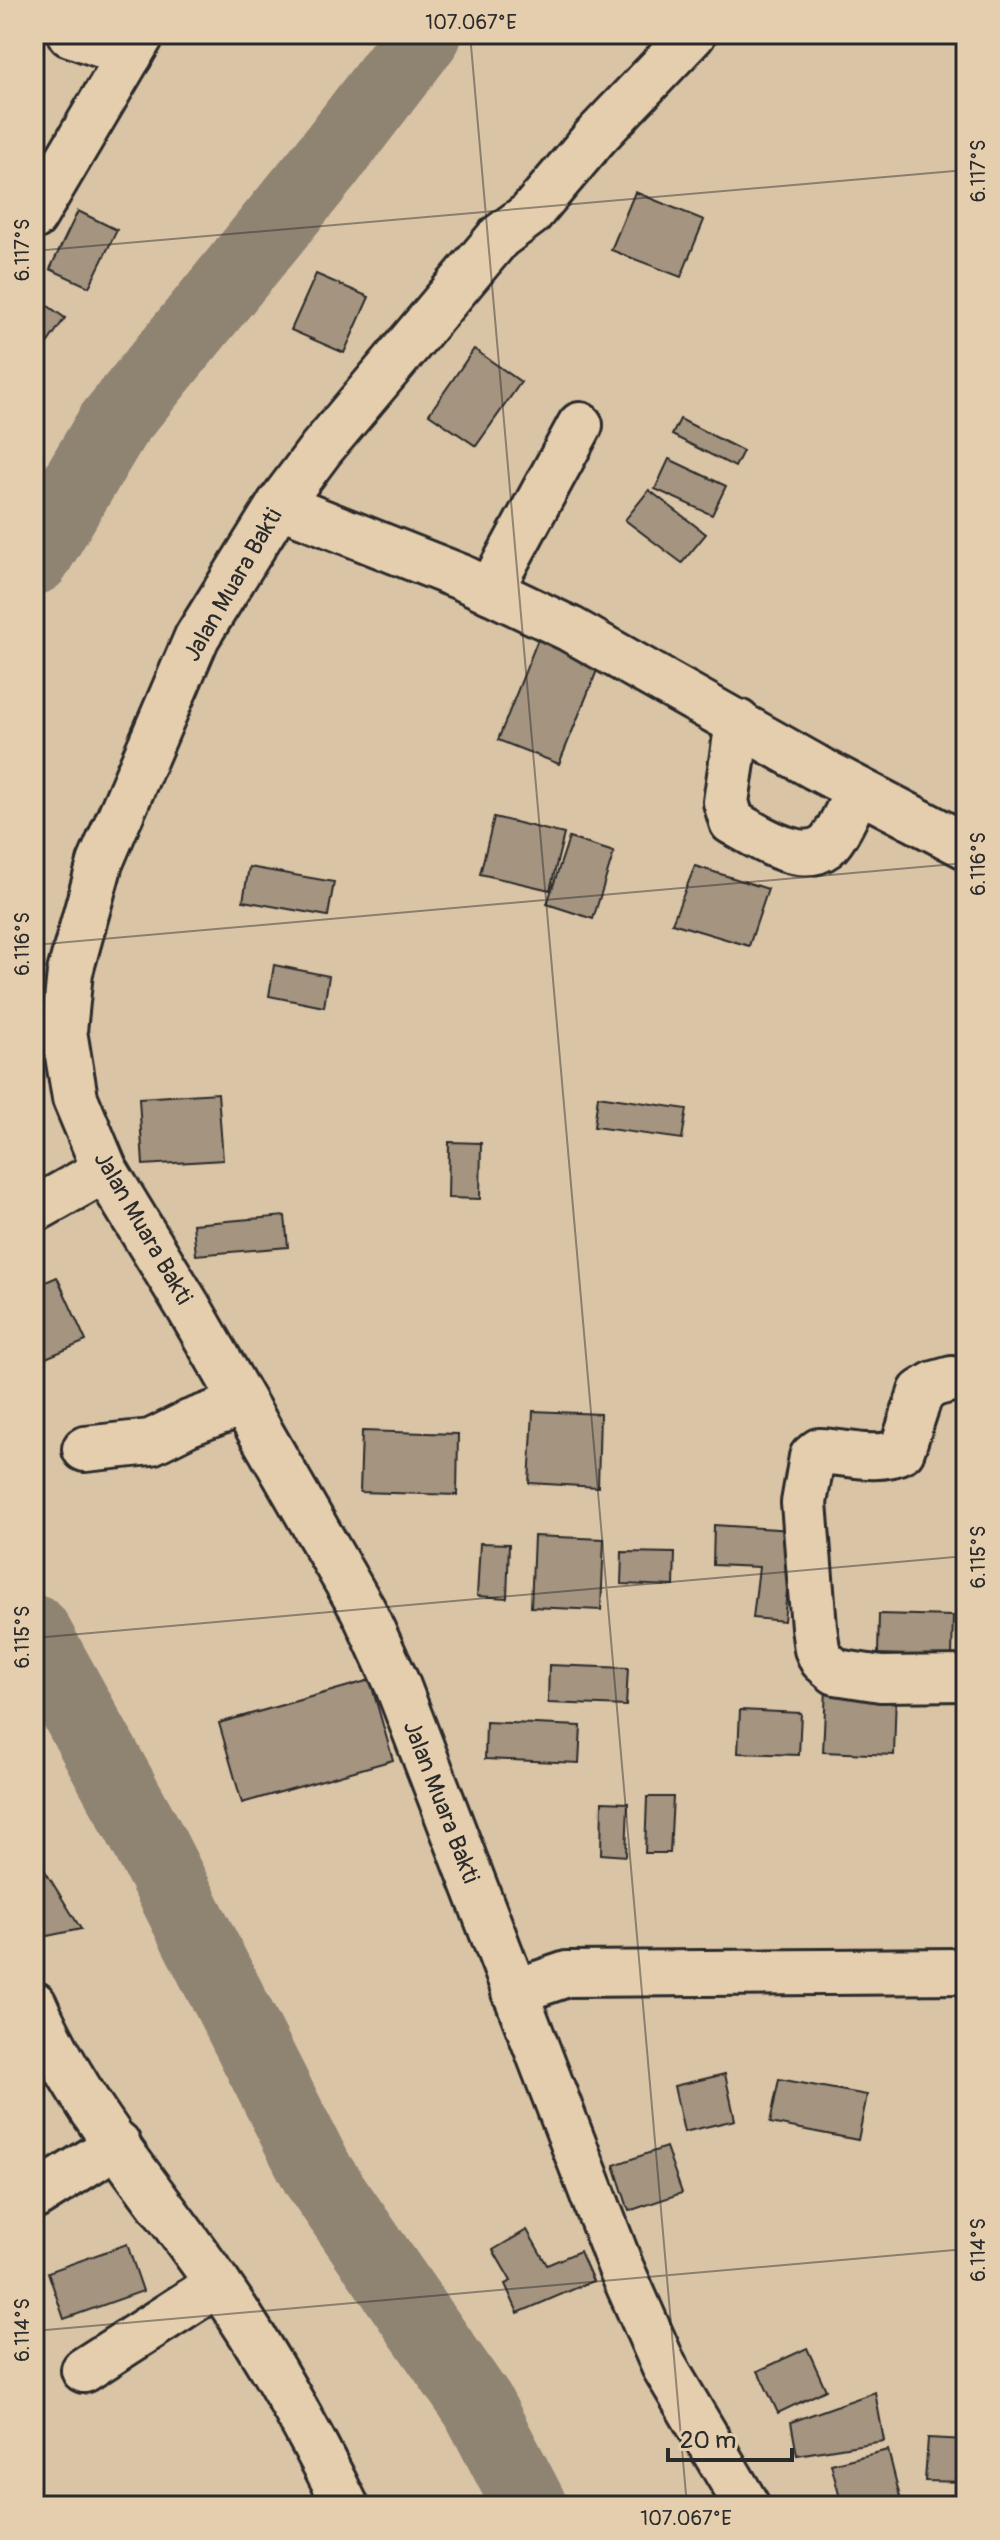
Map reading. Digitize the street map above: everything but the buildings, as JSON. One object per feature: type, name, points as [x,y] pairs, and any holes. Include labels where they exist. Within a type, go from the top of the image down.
[{"type":"street","points":[[34,217],[136,44],[70,34]]},
{"type":"street","name":"Jalan Muara Bakti","points":[[693,34],[596,136],[530,214],[499,237],[321,449],[279,505],[197,637],[100,863],[70,972],[64,1031],[75,1098],[105,1170],[189,1308],[363,1610],[397,1684],[582,2169],[664,2366],[747,2506]]},
{"type":"street","points":[[490,591],[580,425]]},
{"type":"street","points":[[279,505],[490,591],[570,629],[858,790],[966,846]]},
{"type":"street","points":[[738,722],[726,802],[732,822],[791,850],[811,854],[829,845],[858,790]]},
{"type":"street","points":[[34,1210],[105,1170]]},
{"type":"street","points":[[952,1379],[921,1392],[902,1450],[881,1456],[819,1451],[812,1457],[804,1503],[814,1627],[822,1660],[836,1672],[881,1679],[966,1678]]},
{"type":"street","points":[[85,1449],[151,1442],[189,1423],[243,1403]]},
{"type":"street","points":[[514,1992],[567,1974],[966,1971]]},
{"type":"street","points":[[34,2004],[82,2096],[218,2284],[279,2379],[342,2506]]},
{"type":"street","points":[[34,2197],[118,2144]]},
{"type":"street","points":[[84,2370],[218,2284]]},
{"type":"waterway","points":[[34,558],[113,425],[324,166],[425,34]]},
{"type":"waterway","points":[[34,1632],[143,1830],[318,2175],[478,2406],[530,2506]]}]
